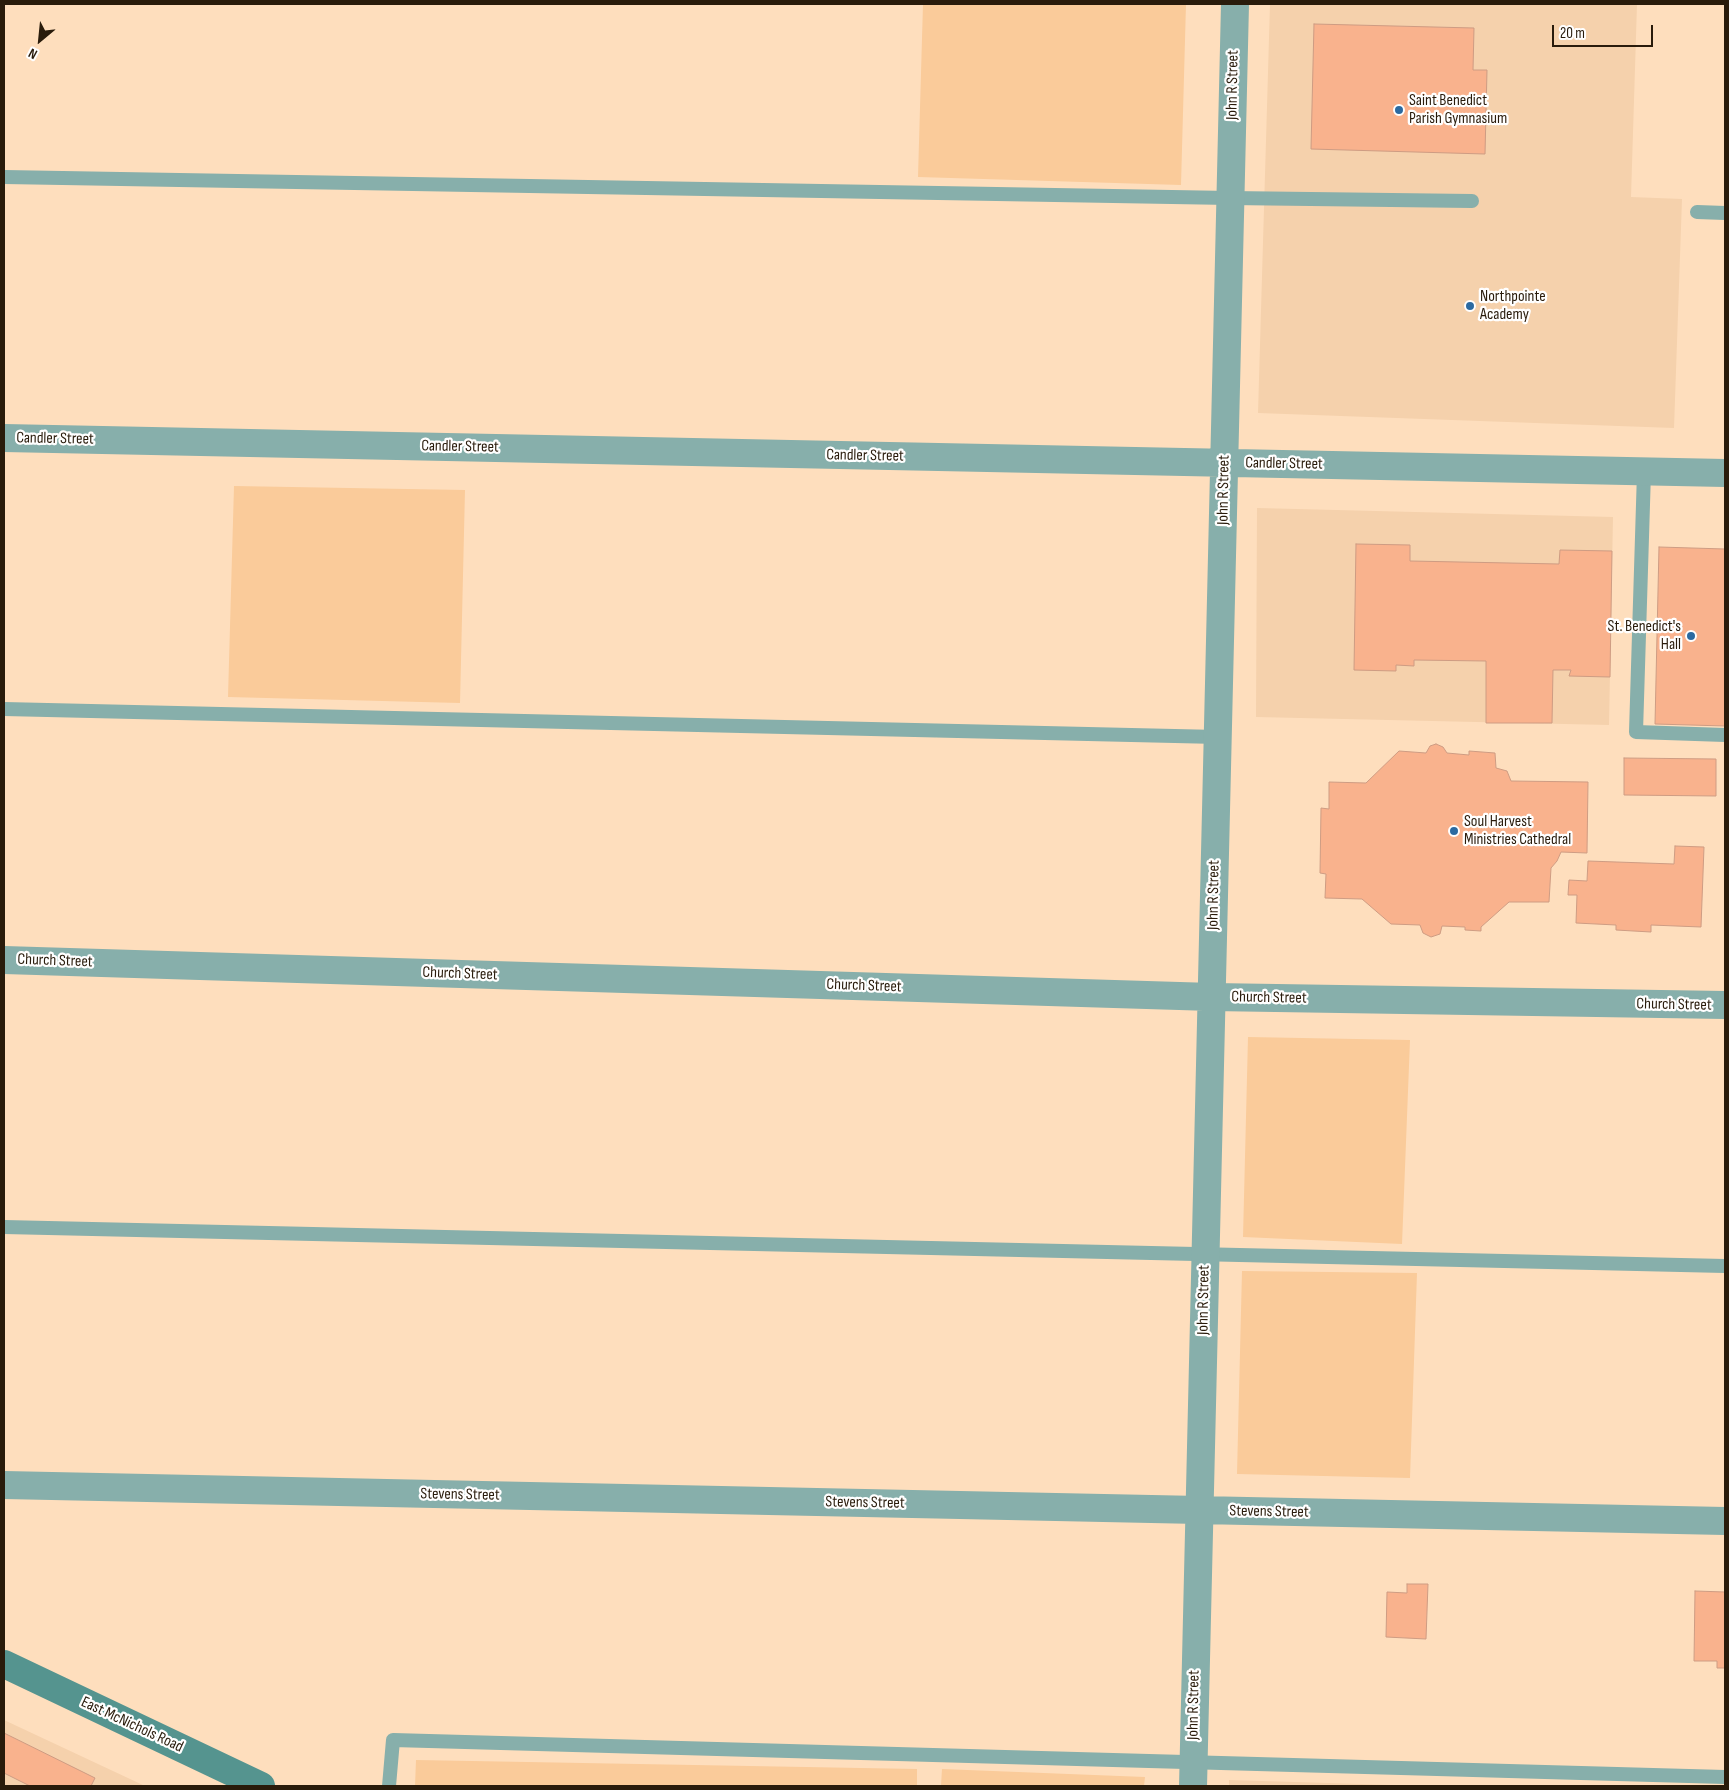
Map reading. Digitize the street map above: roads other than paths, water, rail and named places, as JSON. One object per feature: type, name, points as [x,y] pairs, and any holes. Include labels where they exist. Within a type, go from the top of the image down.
[{"type":"main road","name":"East McNichols Road","points":[[4,1664],[261,1786]]},
{"type":"street","name":"John R Street","points":[[1193,1774],[1235,4]]},
{"type":"street","name":"Candler Street","points":[[4,438],[1725,473]]},
{"type":"street","name":"Church Street","points":[[4,960],[1212,997],[1725,1005]]},
{"type":"street","name":"Stevens Street","points":[[4,1485],[1725,1521]]},
{"type":"lane","points":[[4,178],[1472,201]]},
{"type":"lane","points":[[1696,212],[1725,213]]},
{"type":"lane","points":[[1644,472],[1636,732],[1725,735]]},
{"type":"lane","points":[[4,708],[1218,737]]},
{"type":"lane","points":[[4,1228],[1725,1266]]},
{"type":"lane","points":[[389,1786],[393,1740],[1193,1774],[1725,1777]]},
{"type":"place","name":"Saint Benedict Parish Gymnasium","points":[[1399,110]]},
{"type":"place","name":"Northpointe Academy","points":[[1470,306]]},
{"type":"place","name":"St. Benedict's Hall","points":[[1691,636]]},
{"type":"place","name":"Soul Harvest Ministries Cathedral","points":[[1454,831]]}]
